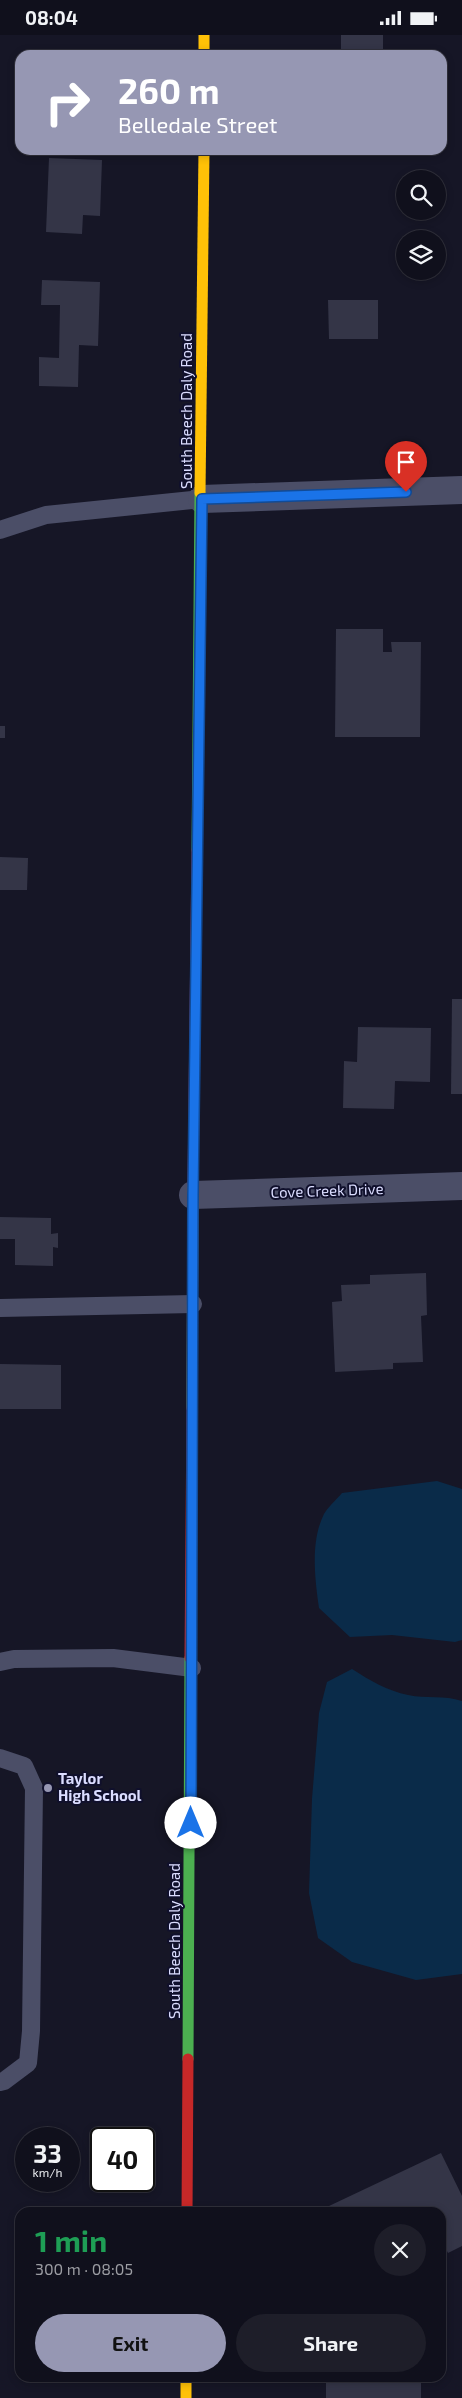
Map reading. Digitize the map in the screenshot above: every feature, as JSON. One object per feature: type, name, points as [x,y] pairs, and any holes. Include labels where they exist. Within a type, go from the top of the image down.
[{"type":"street","points":[[204,35],[204,50]]},
{"type":"street","name":"South Beech Daly Road","points":[[188,2207],[193,1195],[202,499],[204,155]]},
{"type":"street","points":[[202,499],[462,490]]},
{"type":"street","name":"Cove Creek Drive","points":[[193,1195],[462,1186]]},
{"type":"street","points":[[186,2382],[186,2398]]},
{"type":"lane","points":[[0,530],[46,515],[202,499]]},
{"type":"lane","points":[[0,1308],[193,1304]]},
{"type":"lane","points":[[0,1662],[14,1659],[113,1657],[192,1668]]},
{"type":"lane","points":[[0,1757],[24,1766],[34,1788],[31,2031],[28,2063],[4,2081],[0,2081]]},
{"type":"water","points":[[437,1481],[462,1489],[462,1640],[455,1642],[392,1635],[350,1637],[319,1608],[315,1573],[315,1548],[324,1514],[342,1493]]},
{"type":"water","points":[[352,1669],[393,1691],[415,1696],[448,1698],[462,1701],[462,1974],[416,1980],[352,1962],[318,1938],[309,1893],[312,1799],[319,1713],[327,1682]]},
{"type":"building","points":[[341,35],[383,35],[383,50],[341,50]]},
{"type":"building","points":[[49,158],[102,160],[100,216],[83,215],[82,234],[46,232]]},
{"type":"building","points":[[42,280],[100,282],[98,346],[79,345],[78,387],[39,386],[39,357],[59,358],[60,305],[41,305]]},
{"type":"building","points":[[328,300],[378,300],[378,339],[329,339]]},
{"type":"building","points":[[336,629],[383,629],[383,652],[392,652],[391,642],[421,642],[420,737],[335,737]]},
{"type":"building","points":[[0,726],[5,726],[5,738],[0,738]]},
{"type":"building","points":[[0,857],[28,858],[27,890],[0,890]]},
{"type":"building","points":[[452,999],[462,999],[462,1094],[451,1094]]},
{"type":"building","points":[[358,1027],[431,1028],[430,1082],[395,1081],[394,1109],[343,1108],[344,1061],[357,1062]]},
{"type":"building","points":[[0,1217],[51,1218],[51,1234],[58,1233],[58,1248],[53,1247],[53,1266],[15,1265],[15,1239],[0,1239]]},
{"type":"building","points":[[426,1273],[427,1315],[421,1316],[423,1362],[393,1363],[393,1369],[335,1372],[332,1302],[342,1301],[341,1285],[370,1284],[370,1275]]},
{"type":"building","points":[[0,1364],[61,1365],[61,1409],[0,1409]]},
{"type":"building","points":[[441,2153],[462,2196],[462,2246],[448,2253],[446,2249],[446,2207],[329,2206]]},
{"type":"building","points":[[326,2382],[421,2382],[421,2398],[326,2398]]},
{"type":"traffic: fast","points":[[197,850],[200,493]]},
{"type":"traffic: fast","points":[[188,2059],[190,1658]]},
{"type":"traffic: slow","points":[[204,35],[204,50]]},
{"type":"traffic: slow","points":[[200,493],[204,155]]},
{"type":"traffic: slow","points":[[192,1408],[193,1185]]},
{"type":"traffic: slow","points":[[186,2382],[186,2398]]},
{"type":"traffic: jam","points":[[193,1185],[197,850]]},
{"type":"traffic: jam","points":[[190,1658],[192,1408]]},
{"type":"traffic: jam","points":[[187,2207],[188,2059]]},
{"type":"place","name":"Taylor High School","points":[[48,1788]]},
{"type":"route","points":[[191,1823],[193,1195],[202,499],[406,492]]}]
